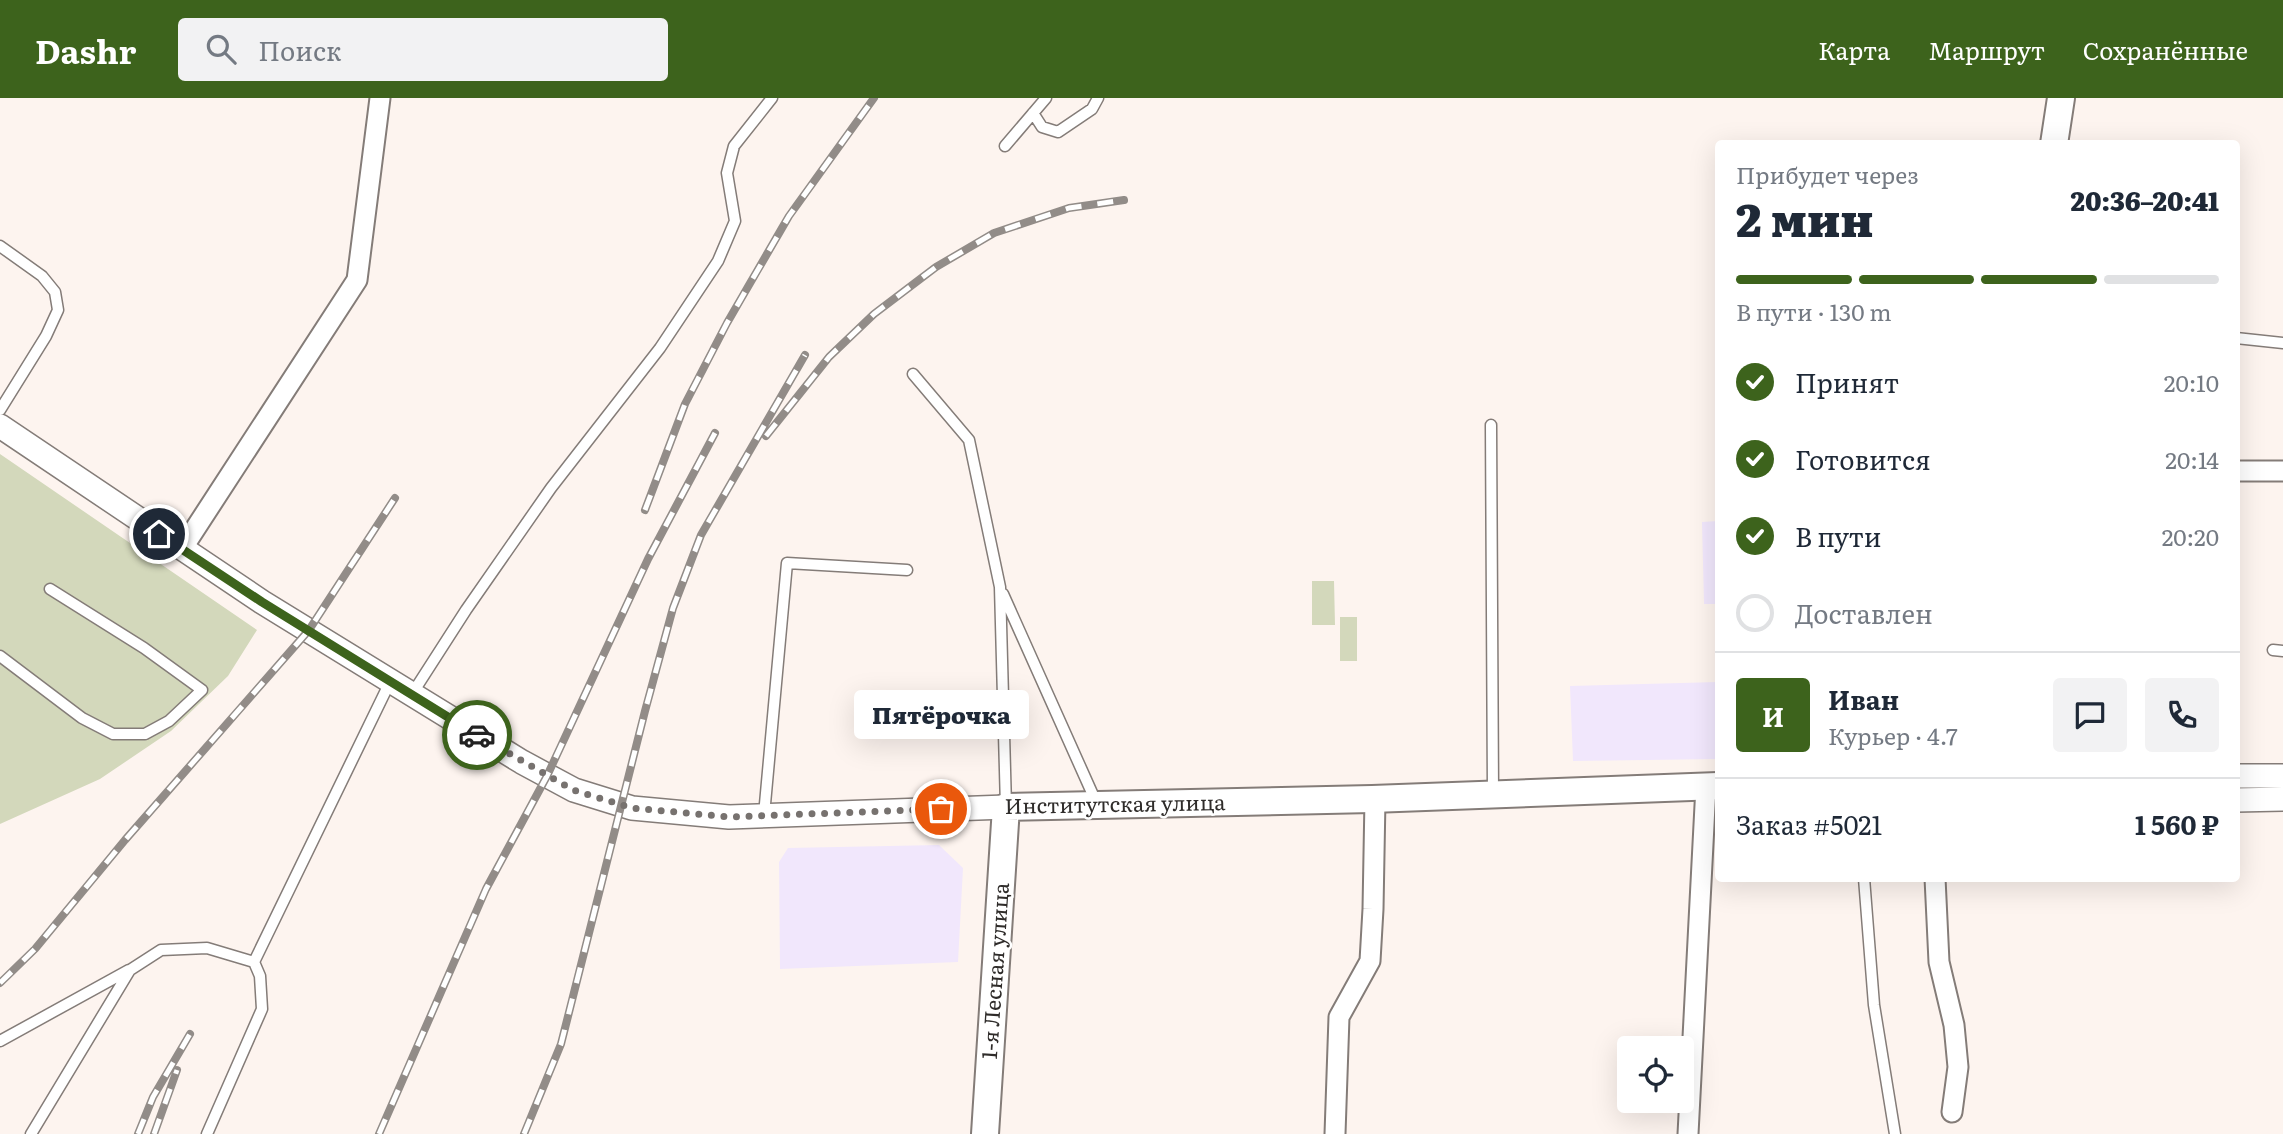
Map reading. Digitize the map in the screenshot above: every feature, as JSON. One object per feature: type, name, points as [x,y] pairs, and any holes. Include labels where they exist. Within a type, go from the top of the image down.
[{"type":"main road","points":[[2055,140],[2061,98]]},
{"type":"main road","name":"Институтская улица","points":[[1006,807],[1375,799],[1712,786]]},
{"type":"main road","name":"1-я Лесная улица","points":[[985,1134],[1006,807]]},
{"type":"street","points":[[182,549],[357,280],[380,98]]},
{"type":"street","name":"Институтская улица","points":[[0,426],[182,549],[411,694],[573,790],[632,808],[729,817],[1006,807]]},
{"type":"street","points":[[2240,471],[2283,471]]},
{"type":"street","points":[[2240,776],[2283,776]]},
{"type":"street","points":[[1688,1134],[1712,786]]},
{"type":"street","points":[[1335,1134],[1339,1017],[1370,961],[1374,909],[1375,799]]},
{"type":"street","points":[[2240,800],[2283,799]]},
{"type":"street","points":[[1935,882],[1939,962],[1954,1025],[1958,1067],[1952,1112]]},
{"type":"lane","points":[[411,694],[551,488],[660,348],[718,261],[734,221],[727,173],[734,146],[772,98]]},
{"type":"lane","points":[[1005,146],[1046,98]]},
{"type":"lane","points":[[1033,113],[1042,127],[1058,132],[1091,109],[1098,98]]},
{"type":"lane","points":[[0,246],[42,276],[55,292],[58,310],[46,336],[0,410]]},
{"type":"lane","points":[[2240,338],[2283,343]]},
{"type":"lane","points":[[913,374],[969,440],[1000,587],[1006,807]]},
{"type":"lane","points":[[1491,425],[1493,794]]},
{"type":"lane","points":[[764,816],[787,563],[906,570]]},
{"type":"lane","points":[[1000,587],[1097,805]]},
{"type":"lane","points":[[0,656],[82,718],[113,734],[145,734],[169,721],[202,690],[144,648],[50,589]]},
{"type":"lane","points":[[207,1134],[262,1009],[260,976],[254,962],[390,681]]},
{"type":"lane","points":[[1864,882],[1874,1005],[1895,1134]]},
{"type":"lane","points":[[0,1041],[130,970],[161,950],[207,948],[254,962]]},
{"type":"lane","points":[[31,1134],[130,970]]},
{"type":"shaded area","points":[[1715,521],[1715,604],[1704,604],[1702,522]]},
{"type":"shaded area","points":[[1715,682],[1715,759],[1573,761],[1570,686]]},
{"type":"shaded area","points":[[939,845],[963,868],[958,962],[780,969],[779,862],[788,848]]},
{"type":"green space","points":[[0,454],[257,630],[228,676],[171,731],[100,779],[0,824]]},
{"type":"green space","points":[[1312,581],[1334,581],[1335,625],[1312,625]]},
{"type":"green space","points":[[1340,617],[1357,617],[1357,661],[1340,661]]},
{"type":"railway","points":[[645,510],[685,404],[727,323],[789,216],[874,98]]},
{"type":"railway","points":[[766,436],[829,357],[874,314],[936,267],[994,233],[1069,208],[1124,200]]},
{"type":"railway","points":[[524,1134],[561,1044],[673,608],[701,535],[805,355]]},
{"type":"railway","points":[[379,1134],[486,889],[547,776],[648,559],[715,433]]},
{"type":"railway","points":[[0,983],[35,949],[125,840],[309,630],[395,498]]},
{"type":"railway","points":[[138,1134],[153,1097],[190,1034]]},
{"type":"railway","points":[[154,1134],[177,1070]]},
{"type":"way so far","points":[[477,735],[573,790],[632,808],[729,817],[941,809]]},
{"type":"place","name":"Пятёрочка","points":[[941,809]]},
{"type":"route","points":[[159,534],[262,602],[477,735]]}]
